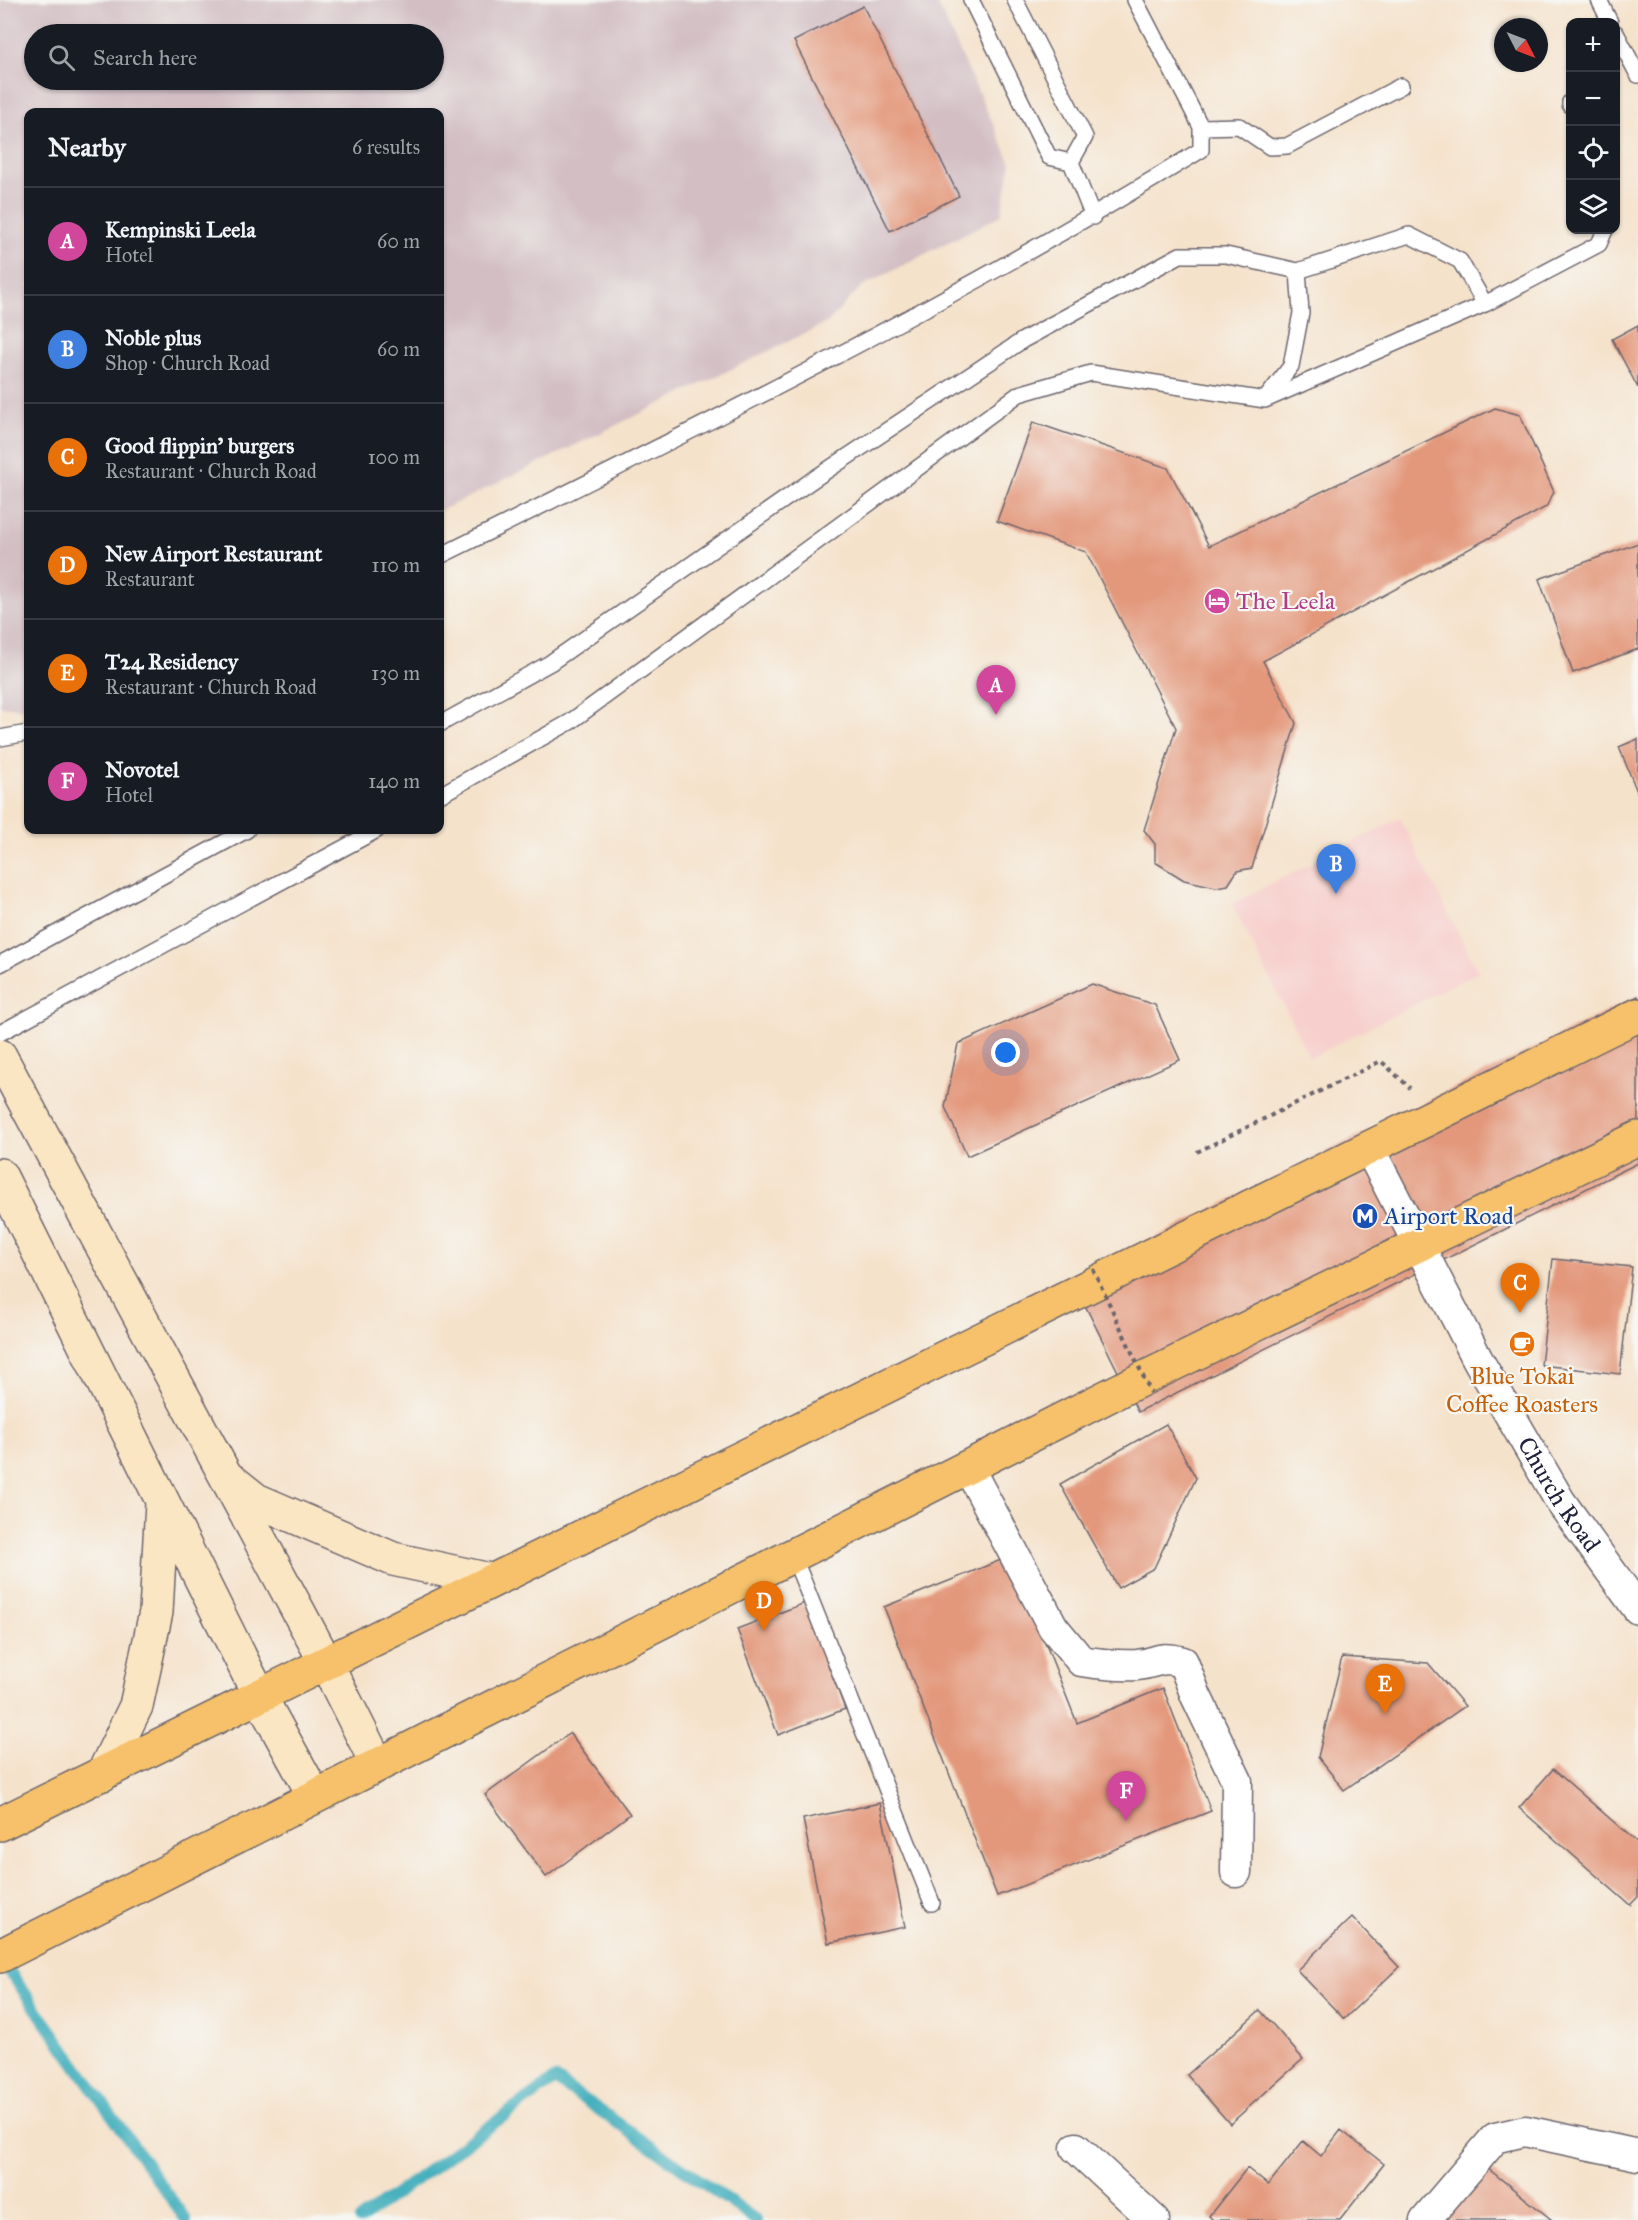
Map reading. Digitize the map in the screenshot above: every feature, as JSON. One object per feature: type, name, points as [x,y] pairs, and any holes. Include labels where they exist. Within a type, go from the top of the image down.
[{"type":"main road","points":[[0,1824],[260,1697],[325,1661],[1370,1150],[1638,1016]]},
{"type":"main road","points":[[0,1056],[325,1661],[377,1764]]},
{"type":"main road","points":[[8,1952],[314,1795],[968,1467],[1638,1138]]},
{"type":"main road","points":[[0,1175],[260,1697],[314,1795]]},
{"type":"main road","points":[[227,1478],[256,1500],[393,1559],[490,1580]]},
{"type":"main road","points":[[103,1774],[136,1706],[156,1612],[163,1502]]},
{"type":"street","name":"Church Road","points":[[1370,1150],[1478,1360],[1560,1501],[1638,1609]]},
{"type":"street","points":[[968,1467],[1053,1626],[1081,1661],[1108,1665],[1140,1665],[1165,1658],[1183,1662],[1196,1696],[1238,1781],[1236,1872]]},
{"type":"street","points":[[1425,2220],[1495,2138],[1525,2131],[1638,2155]]},
{"type":"street","points":[[1076,2148],[1154,2220]]},
{"type":"lane","points":[[970,0],[1048,157],[1071,162]]},
{"type":"lane","points":[[1015,0],[1085,137],[1071,162]]},
{"type":"lane","points":[[444,554],[747,402],[1093,217],[1202,150],[1201,127],[1135,0]]},
{"type":"lane","points":[[1599,0],[1608,18]]},
{"type":"lane","points":[[1620,41],[1638,75]]},
{"type":"lane","points":[[1201,127],[1239,126],[1270,147],[1287,146],[1401,86]]},
{"type":"lane","points":[[1071,162],[1093,217]]},
{"type":"lane","points":[[444,793],[570,722],[1019,394],[1091,373],[1265,400],[1485,304],[1599,244],[1603,234]]},
{"type":"lane","points":[[444,722],[550,663],[811,481],[1023,340],[1180,255],[1226,255],[1298,271],[1409,235],[1460,261],[1485,304]]},
{"type":"lane","points":[[1265,400],[1291,366],[1301,313],[1298,271]]},
{"type":"lane","points":[[0,738],[24,734]]},
{"type":"lane","points":[[0,963],[240,834]]},
{"type":"lane","points":[[0,1033],[370,834]]},
{"type":"lane","points":[[793,1555],[932,1903]]},
{"type":"path","points":[[1197,1152],[1381,1061],[1438,1116]]},
{"type":"path","points":[[1093,1269],[1151,1393]]},
{"type":"shaded area","points":[[0,0],[936,0],[1011,163],[1001,215],[861,287],[828,322],[444,509],[444,108],[24,108],[24,709],[0,706]]},
{"type":"shaded area","points":[[1400,818],[1478,972],[1310,1058],[1232,904]]},
{"type":"building","points":[[863,6],[959,196],[890,231],[794,41]]},
{"type":"building","points":[[1638,325],[1638,388],[1612,339]]},
{"type":"building","points":[[1495,408],[1520,415],[1554,492],[1546,507],[1263,661],[1296,723],[1252,868],[1237,871],[1228,885],[1216,887],[1184,880],[1155,862],[1155,844],[1144,830],[1176,728],[1086,552],[997,521],[1033,422],[1168,468],[1209,546]]},
{"type":"building","points":[[1638,543],[1638,649],[1573,673],[1539,579]]},
{"type":"building","points":[[1638,739],[1638,794],[1619,747]]},
{"type":"building","points":[[1092,984],[1155,1005],[1180,1060],[967,1156],[945,1107],[958,1044]]},
{"type":"building","name":"Airport Road","points":[[1638,996],[1638,1163],[1138,1412],[1078,1291],[1093,1269]]},
{"type":"building","points":[[1553,1259],[1632,1267],[1620,1374],[1541,1365]]},
{"type":"building","points":[[1166,1424],[1196,1478],[1154,1568],[1118,1588],[1060,1484]]},
{"type":"building","points":[[1011,1556],[1077,1723],[1163,1688],[1211,1811],[997,1896],[884,1607]]},
{"type":"building","points":[[805,1603],[845,1709],[778,1735],[737,1629]]},
{"type":"building","points":[[1342,1657],[1428,1663],[1465,1706],[1344,1790],[1318,1757]]},
{"type":"building","points":[[570,1733],[630,1814],[546,1877],[485,1795]]},
{"type":"building","points":[[1553,1769],[1638,1843],[1638,1897],[1630,1905],[1519,1808]]},
{"type":"building","points":[[880,1803],[905,1927],[828,1943],[803,1819]]},
{"type":"building","points":[[1352,1917],[1399,1967],[1344,2019],[1297,1970]]},
{"type":"building","points":[[1260,2010],[1303,2059],[1230,2124],[1187,2075]]},
{"type":"building","points":[[1341,2130],[1384,2164],[1340,2220],[1213,2220],[1209,2216],[1247,2168],[1268,2185],[1303,2141],[1321,2156]]},
{"type":"building","points":[[1481,2163],[1552,2220],[1438,2220]]},
{"type":"waterway","points":[[0,1958],[186,2220]]},
{"type":"waterway","points":[[360,2220],[555,2079],[756,2220]]},
{"type":"place","name":"The Leela","points":[[1217,601]]},
{"type":"place","name":"Kempinski Leela","points":[[996,715]]},
{"type":"place","name":"Noble plus","points":[[1336,894]]},
{"type":"place","name":"Airport Road","points":[[1365,1216]]},
{"type":"place","name":"Good flippin' burgers","points":[[1520,1313]]},
{"type":"place","name":"Blue Tokai Coffee Roasters","points":[[1522,1344]]},
{"type":"place","name":"New Airport Restaurant","points":[[764,1631]]},
{"type":"place","name":"T24 Residency","points":[[1385,1714]]},
{"type":"place","name":"Novotel","points":[[1126,1821]]}]
